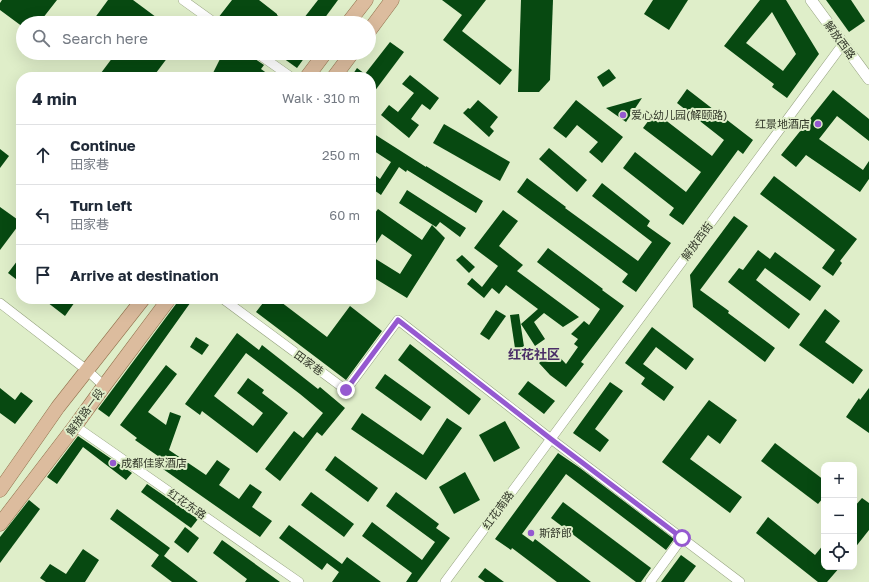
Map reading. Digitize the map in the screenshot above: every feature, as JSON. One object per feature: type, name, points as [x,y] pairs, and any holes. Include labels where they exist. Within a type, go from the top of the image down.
[{"type":"main road","points":[[353,16],[366,0]]},
{"type":"main road","points":[[376,22],[392,0]]},
{"type":"main road","points":[[311,72],[320,60]]},
{"type":"main road","points":[[338,72],[347,60]]},
{"type":"main road","name":"解放路一段","points":[[0,490],[58,407],[88,371],[139,304]]},
{"type":"main road","name":"解放路一段","points":[[0,524],[165,304]]},
{"type":"street","points":[[183,0],[205,16]]},
{"type":"street","name":"解放西路","points":[[811,0],[869,80]]},
{"type":"street","name":"解放西街","points":[[551,439],[843,44]]},
{"type":"street","points":[[267,60],[284,72]]},
{"type":"street","points":[[0,303],[88,371],[104,386]]},
{"type":"street","name":"田家巷","points":[[230,304],[346,390],[398,320],[551,439],[740,582]]},
{"type":"street","name":"红花东路","points":[[75,426],[299,582]]},
{"type":"street","name":"红花南路","points":[[445,582],[551,439]]},
{"type":"street","points":[[650,582],[682,538]]},
{"type":"building","points":[[2,0],[57,0],[44,16],[16,16],[16,22],[0,10],[0,3]]},
{"type":"building","points":[[108,0],[133,0],[155,16],[96,16]]},
{"type":"building","points":[[232,0],[259,0],[278,16],[220,16]]},
{"type":"building","points":[[318,0],[338,0],[326,16],[305,16]]},
{"type":"building","points":[[442,0],[486,0],[462,31],[512,70],[500,85],[443,40],[462,15]]},
{"type":"building","points":[[521,0],[553,0],[550,80],[539,92],[518,92]]},
{"type":"building","points":[[653,0],[688,0],[669,30],[644,14]]},
{"type":"building","points":[[760,0],[786,0],[819,54],[787,98],[772,87],[774,84],[724,46]],"holes":[[[772,12],[796,54],[783,71],[746,43]]]},
{"type":"building","points":[[826,0],[851,0],[865,21],[849,32]]},
{"type":"building","points":[[390,42],[404,52],[376,89],[376,72],[367,72]]},
{"type":"building","points":[[111,60],[166,60],[157,72],[102,72]]},
{"type":"building","points":[[220,60],[256,60],[264,65],[261,69],[265,72],[214,72]]},
{"type":"building","points":[[286,60],[303,60],[297,68]]},
{"type":"building","points":[[357,68],[362,72],[354,72]]},
{"type":"building","points":[[609,69],[616,78],[603,87],[597,77]]},
{"type":"building","points":[[410,75],[439,98],[430,110],[422,104],[411,119],[419,125],[409,138],[381,115],[389,105],[398,112],[414,93],[402,84]]},
{"type":"building","points":[[687,89],[753,140],[743,154],[738,150],[683,225],[669,215],[674,208],[623,168],[635,152],[686,192],[701,172],[643,128],[655,112],[712,156],[724,140],[677,103]]},
{"type":"building","points":[[833,90],[869,119],[869,141],[837,116],[819,139],[863,170],[869,161],[869,179],[860,192],[806,155],[796,167],[781,155]]},
{"type":"building","name":"爱心幼儿园(解颐路)","points":[[642,98],[626,122],[606,108]]},
{"type":"building","points":[[478,100],[498,117],[490,127],[494,131],[489,137],[463,113],[468,108],[470,109]]},
{"type":"building","points":[[576,100],[623,137],[602,163],[589,152],[598,142],[577,125],[566,138],[553,128]]},
{"type":"building","points":[[444,124],[510,162],[500,181],[433,143]]},
{"type":"building","points":[[376,135],[483,201],[476,213],[407,170],[406,172],[399,167],[381,195],[376,192],[376,176],[380,179],[391,162],[376,152]]},
{"type":"building","points":[[549,148],[587,180],[577,192],[539,159]]},
{"type":"building","points":[[0,149],[9,156],[0,168]]},
{"type":"building","points":[[774,176],[857,239],[840,261],[842,263],[833,276],[822,268],[835,250],[760,194]]},
{"type":"building","points":[[527,178],[566,207],[565,208],[638,261],[652,242],[592,196],[602,183],[650,221],[647,226],[671,243],[636,292],[622,282],[628,274],[517,192]]},
{"type":"building","points":[[407,190],[466,228],[460,237],[440,222],[436,227],[399,203]]},
{"type":"building","points":[[0,207],[16,218],[16,229],[0,250]]},
{"type":"building","points":[[378,209],[422,240],[432,225],[445,238],[407,298],[376,279],[376,259],[400,274],[412,255],[382,234],[376,243],[376,212]]},
{"type":"building","points":[[503,210],[518,221],[499,246],[523,265],[517,271],[579,317],[563,327],[544,313],[534,322],[545,339],[535,346],[521,324],[538,309],[506,285],[499,294],[492,288],[484,298],[467,284],[472,278],[482,287],[498,266],[474,248]]},
{"type":"building","points":[[734,216],[748,226],[700,290],[775,348],[765,362],[693,307],[690,275]]},
{"type":"building","points":[[548,248],[624,306],[581,362],[584,364],[566,387],[550,375],[539,363],[553,350],[566,364],[578,347],[574,344],[578,339],[571,334],[584,321],[589,325],[600,309],[537,262]]},
{"type":"building","points":[[758,250],[770,259],[775,252],[821,286],[810,301],[765,268],[756,280],[800,314],[789,329],[728,282],[739,268],[743,270]]},
{"type":"building","points":[[462,255],[475,267],[469,273],[456,260]]},
{"type":"building","points":[[16,263],[16,279],[8,273]]},
{"type":"building","points":[[49,304],[73,304],[65,316]]},
{"type":"building","points":[[176,304],[189,304],[109,417],[98,409]]},
{"type":"building","points":[[262,304],[284,304],[327,337],[350,306],[382,331],[346,380],[256,312]]},
{"type":"building","points":[[825,309],[840,321],[825,342],[863,370],[853,384],[799,345]]},
{"type":"building","points":[[496,310],[506,316],[489,340],[480,334]]},
{"type":"building","points":[[519,314],[525,353],[516,355],[510,315]]},
{"type":"building","points":[[652,327],[694,359],[686,370],[656,347],[643,364],[674,387],[664,401],[641,384],[645,378],[625,363]]},
{"type":"building","points":[[237,333],[259,350],[262,345],[318,389],[320,387],[345,408],[322,436],[317,432],[280,481],[265,469],[294,431],[303,438],[323,413],[300,394],[246,353],[214,396],[253,426],[263,413],[237,393],[248,378],[264,390],[262,393],[288,413],[257,453],[202,411],[200,415],[185,404]]},
{"type":"building","points":[[196,337],[209,345],[202,355],[190,347]]},
{"type":"building","points":[[410,344],[481,399],[469,415],[398,360]]},
{"type":"building","points":[[166,365],[177,374],[148,412],[166,425],[170,412],[181,416],[169,450],[206,475],[217,460],[230,469],[219,485],[239,499],[250,484],[262,492],[252,507],[272,521],[260,537],[163,469],[168,463],[135,440],[137,438],[120,425]]},
{"type":"building","points":[[385,374],[431,407],[421,421],[375,388]]},
{"type":"building","points":[[528,381],[555,401],[544,414],[518,394]]},
{"type":"building","points":[[610,382],[623,391],[595,429],[609,440],[600,452],[573,433]]},
{"type":"building","points":[[0,388],[15,400],[21,392],[33,401],[15,424],[0,413]]},
{"type":"building","points":[[869,388],[869,433],[846,417],[859,398],[860,400]]},
{"type":"building","points":[[709,400],[737,420],[720,444],[708,435],[690,459],[742,497],[730,513],[662,462]]},
{"type":"building","points":[[362,413],[423,455],[447,418],[462,428],[426,480],[351,429]]},
{"type":"building","points":[[505,421],[520,448],[494,462],[479,435]]},
{"type":"building","points":[[78,436],[132,473],[126,480],[83,447],[57,484],[47,477]]},
{"type":"building","points":[[775,443],[821,478],[821,500],[818,504],[761,461]]},
{"type":"building","points":[[558,453],[674,539],[666,550],[566,474],[522,534],[533,542],[535,539],[591,582],[557,582],[512,548],[511,550],[495,539]]},
{"type":"building","points":[[335,456],[378,488],[368,502],[325,470]]},
{"type":"building","points":[[465,472],[480,500],[454,514],[439,487]]},
{"type":"building","points":[[147,484],[198,519],[191,528],[141,492]]},
{"type":"building","points":[[311,492],[354,524],[344,537],[301,505]]},
{"type":"building","points":[[396,492],[439,524],[436,528],[450,538],[417,582],[406,582],[412,573],[362,536],[372,522],[422,560],[435,542],[386,506]]},
{"type":"building","points":[[862,498],[869,503],[869,530],[857,545],[857,534],[857,504]]},
{"type":"building","points":[[29,500],[40,509],[0,563],[0,537]]},
{"type":"building","points":[[563,502],[651,568],[641,582],[636,582],[551,518]]},
{"type":"building","points":[[117,509],[170,548],[164,556],[198,582],[172,582],[151,566],[159,555],[110,519]]},
{"type":"building","points":[[768,517],[815,555],[821,548],[821,570],[837,570],[827,582],[818,582],[756,533]]},
{"type":"building","points":[[289,525],[342,564],[347,557],[381,582],[332,582],[339,572],[327,563],[322,570],[279,538]]},
{"type":"building","points":[[185,527],[199,538],[188,553],[174,542]]},
{"type":"building","points":[[222,540],[280,582],[245,582],[247,579],[213,553]]},
{"type":"building","points":[[83,549],[99,560],[85,582],[46,582],[40,578],[50,564],[66,574]]},
{"type":"building","points":[[681,555],[696,566],[684,582],[661,582]]},
{"type":"building","points":[[485,568],[504,582],[485,582],[478,577]]},
{"type":"place","name":"爱心幼儿园(解颐路)","points":[[623,115]]},
{"type":"place","name":"红景地酒店","points":[[818,124]]},
{"type":"place","name":"成都佳家酒店","points":[[113,463]]},
{"type":"place","name":"斯舒郎","points":[[531,533]]},
{"type":"district","name":"红花社区","points":[[534,354]]},
{"type":"route","points":[[346,390],[398,320],[551,439],[682,538]]}]
